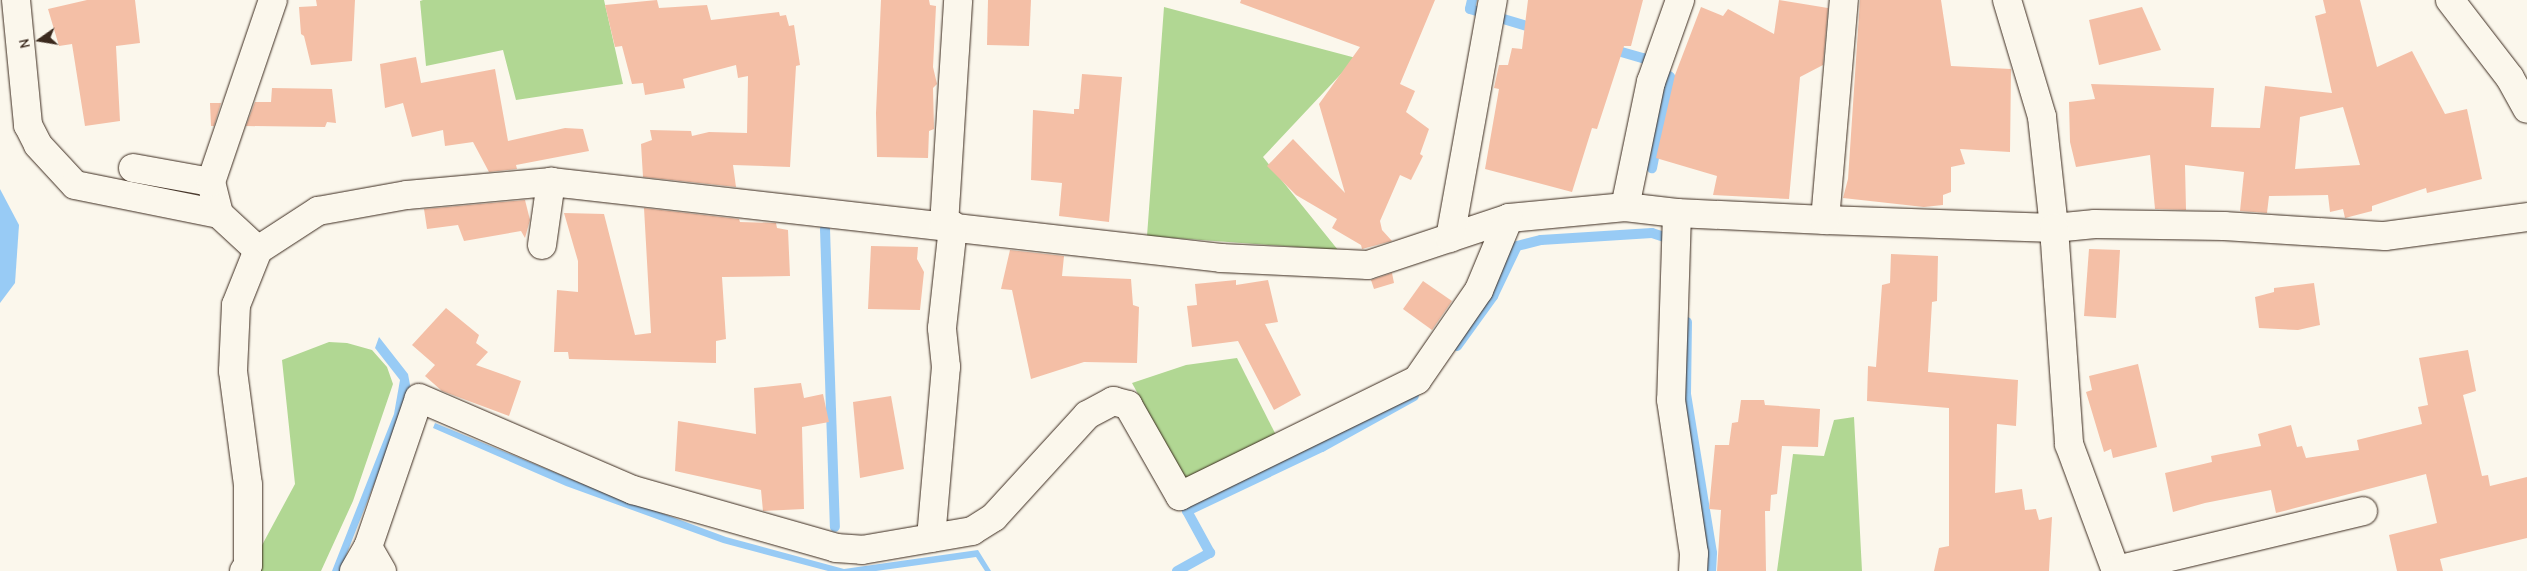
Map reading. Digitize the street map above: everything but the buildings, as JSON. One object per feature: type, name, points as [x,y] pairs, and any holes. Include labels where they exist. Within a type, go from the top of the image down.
[{"type":"street","points":[[16,0],[28,125],[38,145],[75,186],[219,214],[258,250]]},
{"type":"street","points":[[219,214],[211,182],[272,0]]},
{"type":"street","points":[[931,538],[946,367],[942,328],[949,226],[958,0]]},
{"type":"street","points":[[1450,238],[1493,0]]},
{"type":"street","points":[[1625,208],[1651,82],[1680,0]]},
{"type":"street","points":[[1825,220],[1844,0]]},
{"type":"street","points":[[2007,0],[2042,117],[2054,228],[2069,444],[2116,571],[2363,511]]},
{"type":"street","points":[[2450,0],[2510,78],[2527,110]]},
{"type":"street","points":[[133,168],[211,182]]},
{"type":"street","points":[[542,246],[551,182]]},
{"type":"street","points":[[244,571],[248,565],[248,485],[233,371],[236,305],[258,250],[318,211],[407,195],[551,182],[1221,258],[1368,266],[1509,218],[1625,208],[1677,213],[1825,220],[2054,228],[2095,224],[2224,226],[2385,236],[2527,217]]},
{"type":"street","points":[[1677,213],[1671,400],[1694,553],[1693,571]]},
{"type":"street","points":[[354,571],[368,547],[419,398],[633,490],[836,548],[862,550],[972,531],[994,517],[1087,415],[1113,401],[1128,406],[1180,496],[1417,380],[1479,290],[1509,218]]},
{"type":"street","points":[[368,547],[382,571]]},
{"type":"green space","points":[[604,0],[623,84],[516,100],[503,50],[426,66],[420,1]]},
{"type":"green space","points":[[1164,7],[1356,58],[1263,157],[1338,250],[1147,236]]},
{"type":"green space","points":[[329,342],[347,343],[372,350],[387,367],[393,384],[353,501],[321,571],[248,571],[295,484],[282,360]]},
{"type":"green space","points":[[1237,358],[1278,439],[1185,480],[1132,383],[1186,365]]},
{"type":"green space","points":[[1854,417],[1862,571],[1777,571],[1793,454],[1824,456],[1834,420]]},
{"type":"water","points":[[0,189],[19,225],[15,283],[0,303]]},
{"type":"water","points":[[379,337],[408,374],[411,390],[340,571],[332,571],[394,414],[400,380],[375,348]]},
{"type":"water","points":[[435,423],[578,482],[726,537],[844,569],[978,550],[991,571],[985,571],[976,557],[876,571],[828,571],[723,543],[566,486],[433,428]]},
{"type":"waterway","points":[[1472,0],[1470,9],[1537,29]]},
{"type":"waterway","points":[[1611,49],[1643,58],[1670,77],[1652,168]]},
{"type":"waterway","points":[[825,229],[835,527]]},
{"type":"waterway","points":[[1457,346],[1493,296],[1517,246],[1541,240],[1652,233],[1676,241]]},
{"type":"waterway","points":[[1687,322],[1686,394],[1712,553],[1711,571]]},
{"type":"waterway","points":[[1177,571],[1210,553],[1187,511],[1322,447],[1414,396]]}]
